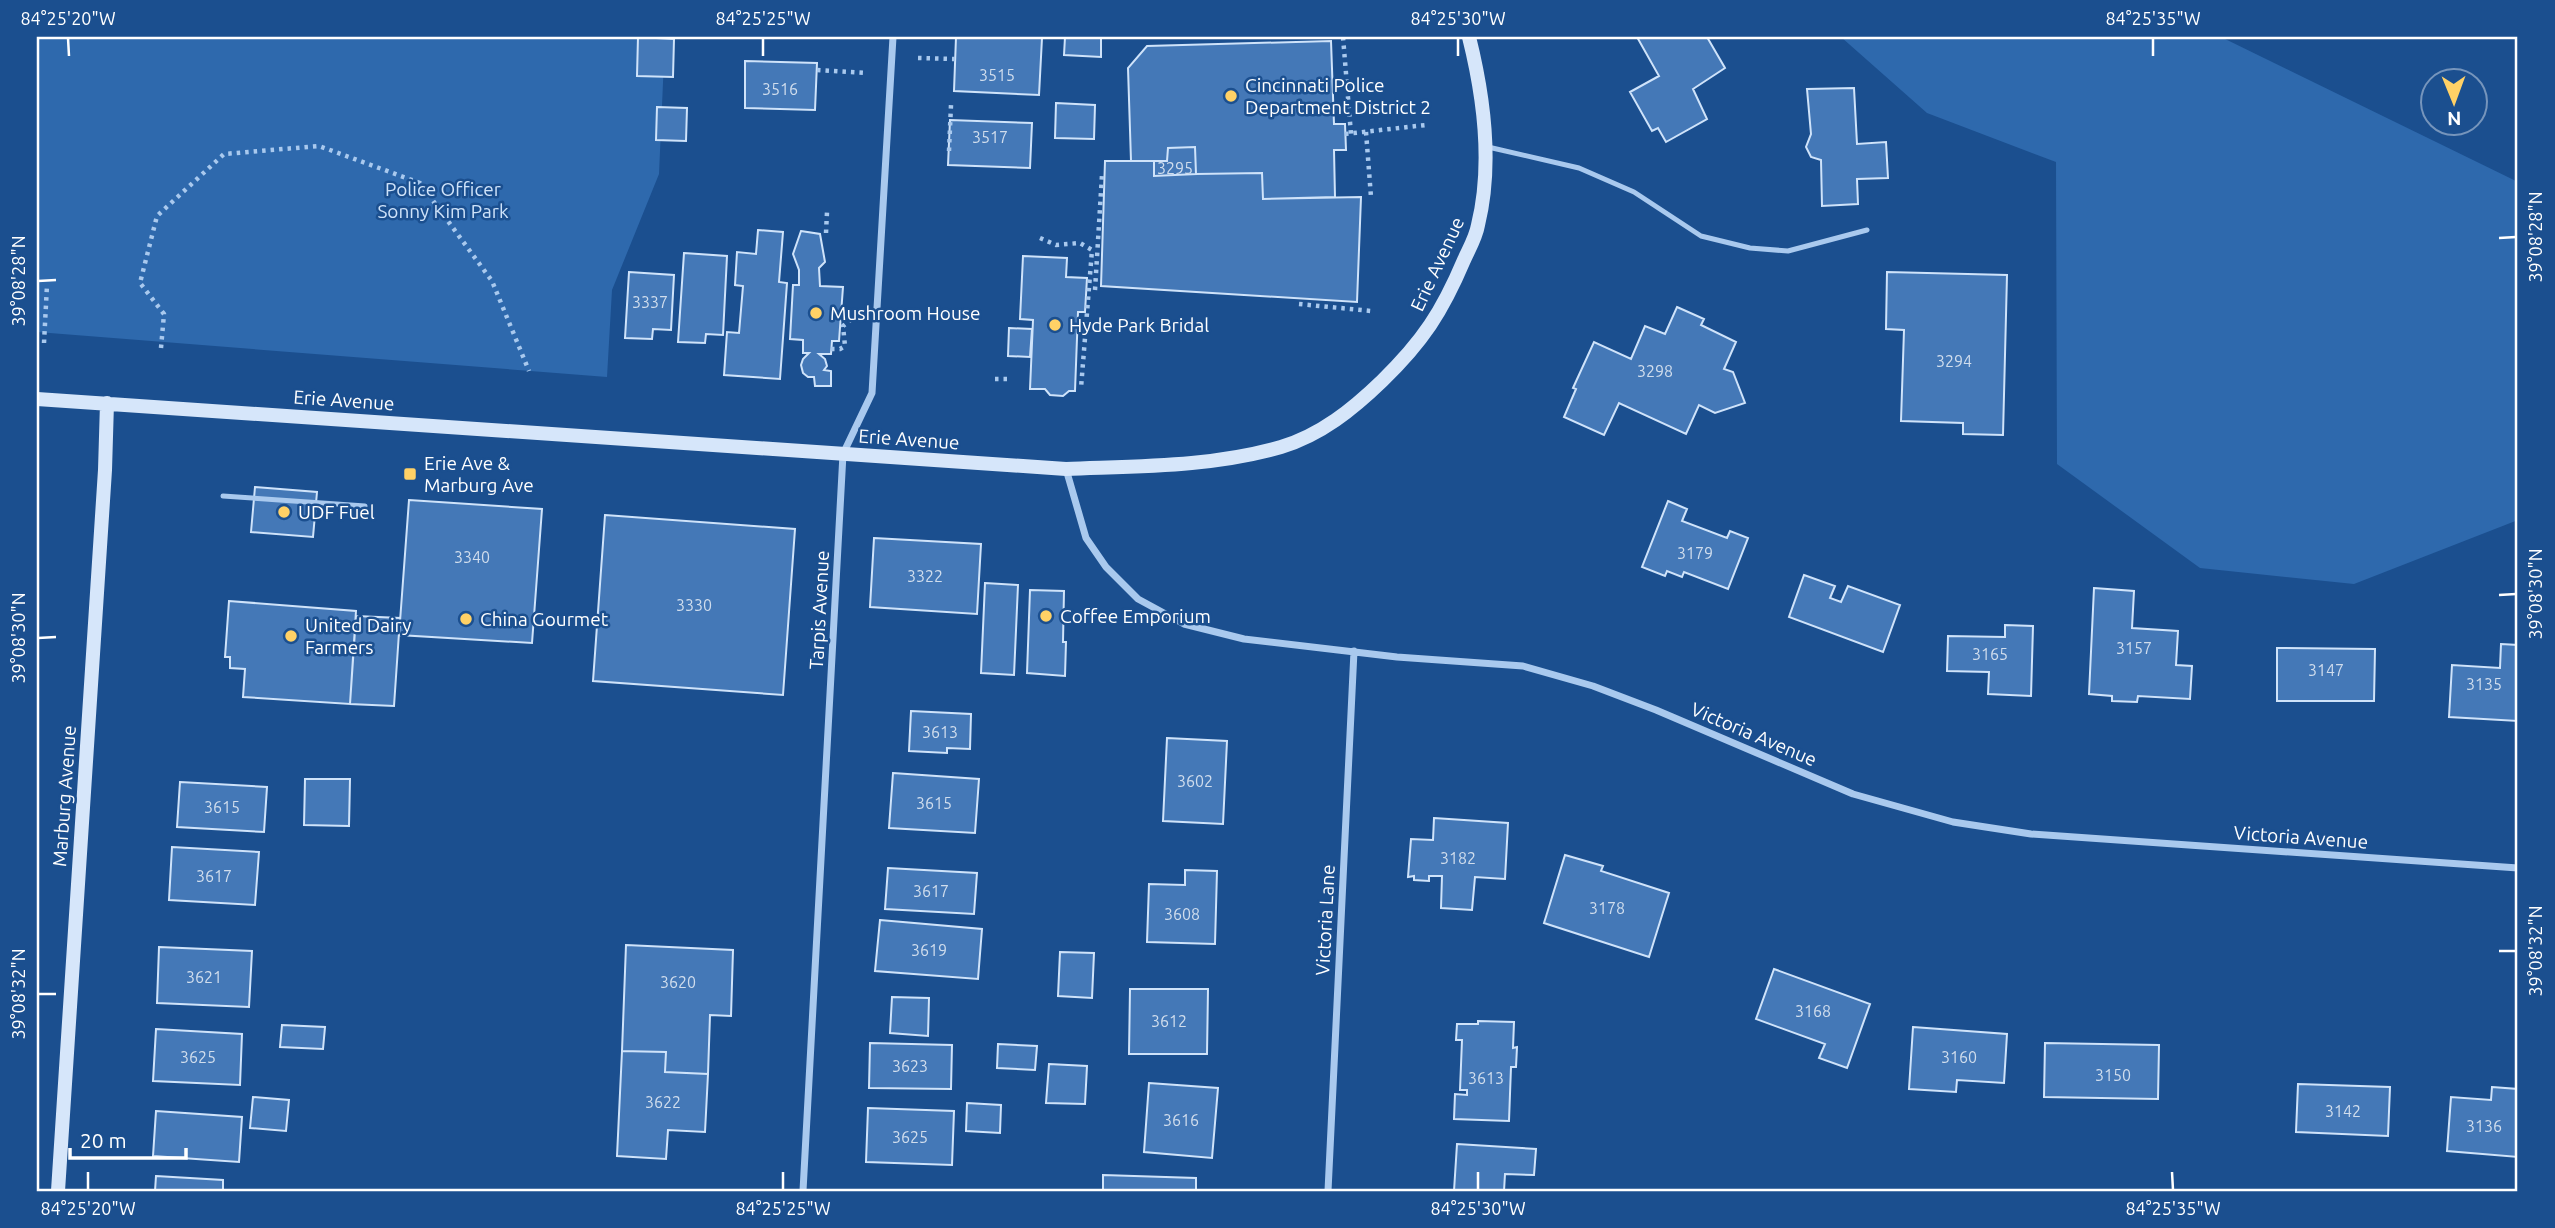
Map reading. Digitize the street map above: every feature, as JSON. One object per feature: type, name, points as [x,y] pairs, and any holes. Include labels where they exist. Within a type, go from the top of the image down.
[{"type":"street","name":"Tarpis Avenue","points":[[803,1191],[843,454],[872,393],[893,37]]},
{"type":"street","name":"Erie Avenue","points":[[37,399],[1066,469],[1198,464],[1283,446],[1328,427],[1366,397],[1410,353],[1440,313],[1478,227],[1485,173],[1478,71],[1469,37]]},
{"type":"street","name":"Marburg Avenue","points":[[58,1191],[105,470],[107,403]]},
{"type":"street","name":"Victoria Avenue","points":[[1066,469],[1086,538],[1106,567],[1139,599],[1184,624],[1244,639],[1397,657],[1523,666],[1582,683],[1656,710],[1853,794],[1953,822],[2031,834],[2518,868]]},
{"type":"street","name":"Victoria Lane","points":[[1328,1191],[1354,651]]},
{"type":"lane","points":[[1485,146],[1579,168],[1634,192],[1701,236],[1750,248],[1788,251],[1867,230]]},
{"type":"lane","points":[[223,496],[365,506]]},
{"type":"path","points":[[1343,37],[1349,134],[1426,125]]},
{"type":"path","points":[[918,58],[955,59]]},
{"type":"path","points":[[817,71],[867,73]]},
{"type":"path","points":[[949,151],[951,105]]},
{"type":"path","points":[[1366,132],[1371,197]]},
{"type":"path","points":[[161,348],[164,314],[140,283],[157,216],[224,154],[319,146],[420,183],[492,281],[529,371]]},
{"type":"path","points":[[1095,290],[1102,175],[1105,175]]},
{"type":"path","points":[[827,212],[827,233]]},
{"type":"path","points":[[1040,238],[1056,246],[1080,243],[1092,250],[1081,388]]},
{"type":"path","points":[[44,343],[47,285]]},
{"type":"path","points":[[1299,304],[1371,311]]},
{"type":"path","points":[[831,349],[845,346],[843,326],[853,318]]},
{"type":"path","points":[[995,379],[1010,379]]},
{"type":"green space","name":"Police Officer Sonny Kim Park","points":[[37,37],[665,37],[659,174],[612,290],[607,377],[37,332]]},
{"type":"green space","points":[[1841,37],[2221,37],[2418,133],[2418,136],[2424,136],[2518,182],[2518,520],[2354,584],[2200,568],[2057,464],[2056,162],[1927,113]]},
{"type":"building","points":[[638,37],[674,39],[673,77],[637,76]]},
{"type":"building","points":[[956,37],[1042,38],[1039,95],[954,91]]},
{"type":"building","points":[[1065,37],[1101,37],[1101,57],[1064,55]]},
{"type":"building","points":[[1637,37],[1707,37],[1725,68],[1693,89],[1707,119],[1666,142],[1658,128],[1652,131],[1630,92],[1659,76]]},
{"type":"building","name":"Cincinnati Police Department District 2","points":[[1331,41],[1334,124],[1345,124],[1346,150],[1334,150],[1335,197],[1263,199],[1262,173],[1196,174],[1195,147],[1168,148],[1167,161],[1131,161],[1128,68],[1147,46]]},
{"type":"building","points":[[745,61],[817,63],[815,110],[745,108]]},
{"type":"building","points":[[1854,88],[1857,144],[1886,142],[1888,178],[1857,179],[1858,204],[1822,206],[1821,160],[1811,157],[1806,147],[1811,134],[1807,89]]},
{"type":"building","points":[[1056,103],[1095,105],[1094,139],[1055,138]]},
{"type":"building","points":[[657,107],[687,108],[686,141],[656,140]]},
{"type":"building","points":[[950,120],[1032,123],[1030,168],[948,165]]},
{"type":"building","points":[[1195,147],[1196,174],[1262,173],[1263,199],[1361,197],[1357,302],[1101,286],[1105,161],[1167,161],[1168,148]]},
{"type":"building","points":[[1195,147],[1196,174],[1154,176],[1154,161],[1167,161],[1168,148]]},
{"type":"building","points":[[758,230],[783,232],[779,282],[787,283],[780,379],[724,375],[727,332],[739,333],[743,286],[735,285],[737,252],[756,254]]},
{"type":"building","name":"Mushroom House","points":[[801,231],[820,234],[825,262],[819,268],[820,286],[843,287],[839,341],[832,341],[831,354],[819,354],[825,359],[827,366],[824,370],[831,371],[831,386],[815,386],[814,377],[803,373],[801,365],[809,353],[803,353],[803,340],[790,339],[793,285],[799,285],[799,270],[793,254]]},
{"type":"building","points":[[684,253],[727,256],[723,335],[706,334],[705,343],[678,342]]},
{"type":"building","name":"Hyde Park Bridal","points":[[1023,256],[1067,258],[1066,277],[1087,278],[1085,312],[1078,312],[1075,391],[1069,391],[1063,396],[1050,395],[1045,389],[1030,389],[1033,320],[1020,319]]},
{"type":"building","points":[[629,272],[674,275],[671,330],[653,329],[652,339],[625,338]]},
{"type":"building","points":[[1887,272],[2007,275],[2003,435],[1963,434],[1963,423],[1901,421],[1904,330],[1886,329]]},
{"type":"building","points":[[1677,307],[1704,319],[1701,325],[1736,342],[1724,369],[1733,372],[1745,403],[1715,413],[1699,405],[1686,434],[1619,403],[1604,435],[1564,417],[1576,389],[1573,388],[1594,342],[1631,359],[1645,326],[1665,334]]},
{"type":"building","points":[[1009,328],[1032,329],[1030,357],[1008,356]]},
{"type":"building","name":"UDF Fuel","points":[[255,487],[317,492],[313,537],[251,532]]},
{"type":"building","points":[[409,500],[542,509],[532,643],[399,635]]},
{"type":"building","points":[[1668,501],[1687,509],[1682,521],[1727,538],[1730,531],[1748,538],[1728,589],[1684,572],[1682,577],[1667,571],[1665,576],[1642,567]]},
{"type":"building","points":[[605,515],[795,529],[783,695],[593,681]]},
{"type":"building","points":[[874,538],[981,544],[977,614],[870,607]]},
{"type":"building","points":[[1804,575],[1835,586],[1830,598],[1841,602],[1848,586],[1900,605],[1883,652],[1789,617]]},
{"type":"building","points":[[985,583],[1018,585],[1014,675],[981,673]]},
{"type":"building","points":[[2094,588],[2134,591],[2132,628],[2178,631],[2176,665],[2192,666],[2190,699],[2138,696],[2137,702],[2112,701],[2112,696],[2089,694]]},
{"type":"building","name":"Coffee Emporium","points":[[1030,590],[1064,591],[1065,676],[1027,673]]},
{"type":"building","name":"United Dairy Farmers","points":[[229,601],[356,611],[350,704],[243,697],[245,669],[230,668],[230,657],[225,657]]},
{"type":"building","points":[[356,616],[400,618],[394,706],[350,704]]},
{"type":"building","points":[[2005,625],[2033,626],[2031,696],[1988,694],[1989,672],[1947,671],[1948,636],[2005,637]]},
{"type":"building","points":[[2501,644],[2518,645],[2518,721],[2449,717],[2452,665],[2500,668]]},
{"type":"building","points":[[2277,648],[2375,649],[2374,701],[2277,701]]},
{"type":"building","points":[[911,711],[971,714],[970,749],[947,748],[947,753],[909,751]]},
{"type":"building","points":[[1167,738],[1227,741],[1223,824],[1163,821]]},
{"type":"building","points":[[893,773],[979,779],[975,833],[889,828]]},
{"type":"building","points":[[305,779],[350,779],[349,826],[304,825]]},
{"type":"building","points":[[180,782],[267,787],[264,832],[177,827]]},
{"type":"building","points":[[1434,818],[1508,823],[1505,879],[1475,877],[1472,910],[1441,908],[1442,876],[1429,876],[1429,881],[1414,880],[1414,876],[1408,877],[1411,839],[1433,840]]},
{"type":"building","points":[[172,847],[259,852],[255,905],[169,900]]},
{"type":"building","points":[[1565,855],[1603,866],[1601,871],[1669,893],[1649,957],[1544,923]]},
{"type":"building","points":[[888,868],[977,873],[974,914],[885,909]]},
{"type":"building","points":[[1185,870],[1217,871],[1215,944],[1147,942],[1149,884],[1185,885]]},
{"type":"building","points":[[880,920],[982,929],[978,979],[875,971]]},
{"type":"building","points":[[626,945],[733,950],[731,1016],[710,1015],[708,1074],[665,1072],[666,1052],[622,1051]]},
{"type":"building","points":[[159,947],[252,951],[249,1007],[157,1003]]},
{"type":"building","points":[[1060,952],[1094,953],[1092,998],[1058,996]]},
{"type":"building","points":[[1774,969],[1870,1004],[1847,1068],[1819,1058],[1825,1044],[1756,1019]]},
{"type":"building","points":[[1130,989],[1208,989],[1207,1054],[1129,1054]]},
{"type":"building","points":[[892,997],[929,998],[928,1036],[890,1033]]},
{"type":"building","points":[[1478,1021],[1514,1022],[1513,1048],[1517,1047],[1516,1067],[1511,1067],[1509,1121],[1454,1119],[1455,1094],[1467,1095],[1467,1090],[1460,1090],[1462,1040],[1456,1040],[1457,1024],[1478,1024]]},
{"type":"building","points":[[282,1025],[325,1027],[323,1049],[280,1047]]},
{"type":"building","points":[[1913,1027],[2007,1034],[2004,1083],[1957,1080],[1956,1092],[1909,1089]]},
{"type":"building","points":[[156,1029],[242,1034],[240,1085],[153,1081]]},
{"type":"building","points":[[870,1043],[952,1045],[951,1089],[869,1088]]},
{"type":"building","points":[[2045,1043],[2159,1045],[2158,1099],[2044,1097]]},
{"type":"building","points":[[998,1044],[1037,1046],[1035,1070],[997,1068]]},
{"type":"building","points":[[622,1051],[666,1052],[665,1072],[708,1074],[705,1132],[668,1130],[666,1159],[617,1156]]},
{"type":"building","points":[[1049,1064],[1087,1066],[1085,1104],[1046,1103]]},
{"type":"building","points":[[1149,1083],[1218,1088],[1212,1158],[1144,1152]]},
{"type":"building","points":[[2298,1084],[2390,1087],[2388,1136],[2296,1132]]},
{"type":"building","points":[[2492,1087],[2518,1089],[2518,1157],[2447,1151],[2451,1097],[2491,1100]]},
{"type":"building","points":[[253,1097],[289,1100],[286,1131],[250,1128]]},
{"type":"building","points":[[967,1103],[1001,1105],[1000,1133],[966,1131]]},
{"type":"building","points":[[868,1108],[954,1111],[952,1165],[866,1162]]},
{"type":"building","points":[[156,1111],[242,1117],[239,1162],[153,1156]]},
{"type":"building","points":[[1457,1144],[1536,1149],[1534,1175],[1505,1174],[1504,1191],[1454,1191]]},
{"type":"building","points":[[1103,1175],[1196,1178],[1196,1191],[1103,1191]]},
{"type":"building","points":[[156,1176],[223,1180],[223,1191],[155,1191]]},
{"type":"place","name":"Cincinnati Police Department District 2","points":[[1231,96]]},
{"type":"place","name":"Mushroom House","points":[[816,313]]},
{"type":"place","name":"Hyde Park Bridal","points":[[1055,325]]},
{"type":"place","name":"Erie Ave & Marburg Ave","points":[[410,474]]},
{"type":"place","name":"UDF Fuel","points":[[284,512]]},
{"type":"place","name":"Coffee Emporium","points":[[1046,616]]},
{"type":"place","name":"China Gourmet","points":[[466,619]]},
{"type":"place","name":"United Dairy Farmers","points":[[291,636]]}]
